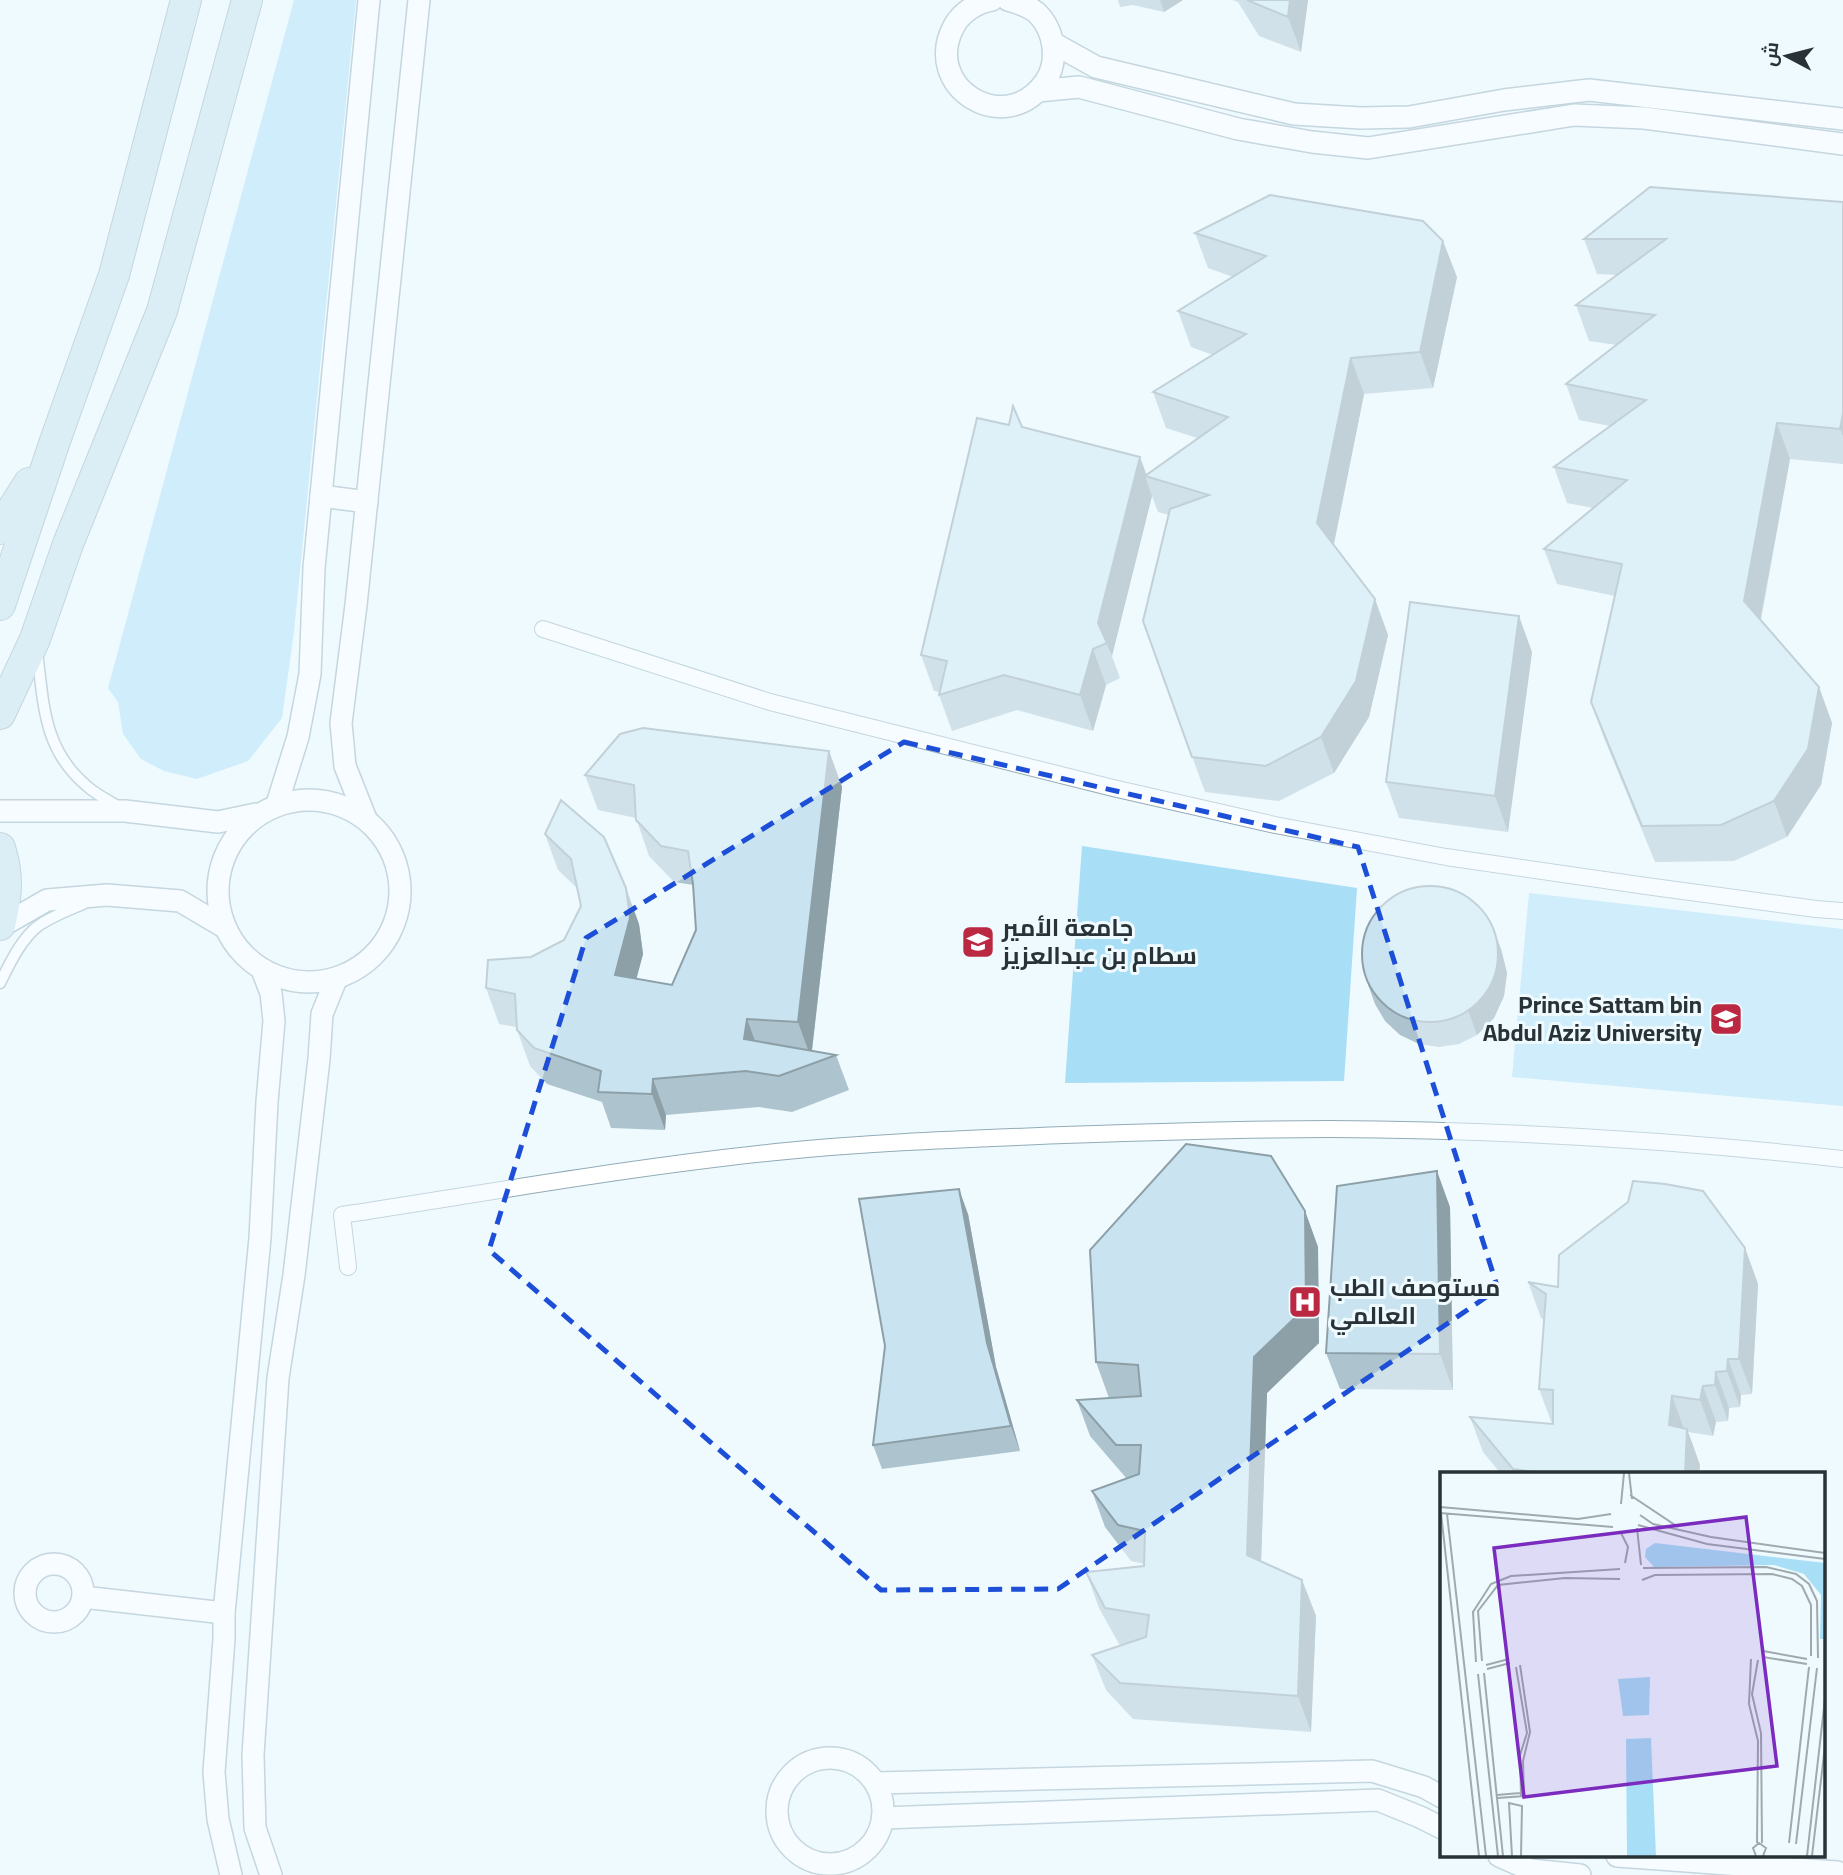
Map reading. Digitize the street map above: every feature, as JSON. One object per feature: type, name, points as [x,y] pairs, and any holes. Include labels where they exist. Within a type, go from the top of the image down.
[{"type":"main road","points":[[0,606],[114,275],[186,0]]},
{"type":"main road","points":[[0,714],[35,639],[68,544],[162,311],[247,0]]},
{"type":"main road","points":[[0,529],[55,441]]},
{"type":"main road","points":[[0,848],[6,866],[7,897],[0,926]]},
{"type":"street","points":[[0,811],[125,811],[218,822],[268,808],[309,798],[339,803],[366,819],[385,839],[397,864],[400,891],[396,918],[384,943],[365,963],[335,982],[287,980],[262,970],[240,951],[224,927],[217,896],[221,864],[235,835],[268,808],[298,737],[310,674],[314,568],[369,0]]},
{"type":"street","points":[[366,819],[345,766],[341,723],[367,502],[419,0]]},
{"type":"street","points":[[989,0],[971,8],[957,20],[948,36],[946,54],[949,72],[958,88],[973,100],[989,107],[1008,107],[1024,102],[1038,91],[1048,77],[1053,60],[1053,43],[1035,6],[1008,0]]},
{"type":"street","points":[[1053,43],[1097,67],[1294,114],[1361,118],[1409,117],[1504,100],[1589,90],[1843,118]]},
{"type":"street","points":[[1038,91],[1079,87],[1238,129],[1312,142],[1368,148],[1574,115],[1644,118],[1843,144]]},
{"type":"street","points":[[321,496],[367,502]]},
{"type":"street","points":[[543,629],[770,702],[1113,788],[1275,825],[1459,859],[1843,911]]},
{"type":"street","points":[[0,926],[47,900],[107,895],[180,901],[224,927]]},
{"type":"street","points":[[231,1875],[218,1819],[214,1772],[224,1613],[260,1238],[274,1021],[271,993],[262,970]]},
{"type":"street","points":[[271,1875],[255,1828],[253,1755],[278,1378],[294,1275],[319,1059],[321,1014],[335,982]]},
{"type":"street","points":[[348,1267],[342,1215],[645,1168],[778,1152],[903,1142],[1188,1130],[1461,1131],[1623,1139],[1843,1158]]},
{"type":"street","points":[[247,1374],[278,1378]]},
{"type":"street","points":[[83,1597],[224,1613]]},
{"type":"street","points":[[831,1757],[849,1761],[864,1770],[876,1783],[883,1800],[883,1818],[878,1835],[854,1867],[836,1864],[819,1869],[789,1846],[780,1831],[776,1813],[786,1780],[798,1767],[831,1757]]},
{"type":"street","points":[[876,1783],[1372,1771],[1424,1787],[1440,1796]]},
{"type":"street","points":[[883,1818],[1378,1800],[1440,1827]]},
{"type":"street","points":[[1501,1857],[1531,1870],[1580,1875]]},
{"type":"street","points":[[1629,1857],[1837,1872],[1837,1875]]},
{"type":"lane","points":[[35,639],[47,727],[60,757],[87,786],[125,811]]},
{"type":"lane","points":[[0,983],[15,953],[36,928],[68,909],[107,895]]},
{"type":"highlighted area","points":[[904,742],[1358,847],[1498,1289],[1058,1589],[881,1590],[489,1250],[586,938]]},
{"type":"shaded area","points":[[294,0],[356,0],[294,632],[282,718],[248,761],[197,779],[164,771],[141,759],[123,734],[118,702],[108,688]]},
{"type":"shaded area","points":[[1082,846],[1357,888],[1344,1081],[1065,1083]]},
{"type":"shaded area","points":[[1529,893],[1843,929],[1843,1106],[1512,1077]]},
{"type":"building","points":[[1247,0],[1290,0],[1288,17]]},
{"type":"building","points":[[1650,187],[1843,202],[1843,413],[1840,429],[1777,423],[1744,601],[1819,687],[1808,749],[1774,801],[1721,825],[1642,826],[1591,702],[1622,564],[1544,549],[1627,480],[1554,467],[1646,400],[1566,384],[1655,315],[1576,305],[1666,239],[1584,239]]},
{"type":"building","points":[[1270,195],[1423,221],[1443,241],[1420,352],[1351,358],[1317,523],[1375,599],[1356,681],[1321,737],[1266,766],[1192,757],[1143,621],[1170,509],[1209,495],[1145,476],[1228,417],[1153,392],[1246,334],[1178,311],[1266,256],[1195,233]]},
{"type":"building","points":[[1013,406],[1022,427],[1140,457],[1098,623],[1107,643],[1093,649],[1080,695],[1004,675],[939,695],[947,661],[921,655],[977,418],[1009,425]]},
{"type":"building","points":[[1410,602],[1519,616],[1495,796],[1386,782]]},
{"type":"building","points":[[643,728],[829,751],[798,1022],[747,1019],[744,1039],[836,1055],[779,1076],[746,1071],[653,1079],[652,1094],[598,1092],[601,1071],[534,1048],[517,1030],[515,994],[486,988],[488,960],[531,957],[564,940],[581,906],[571,859],[545,834],[561,800],[604,837],[626,888],[630,918],[615,975],[672,985],[696,930],[688,851],[661,846],[636,820],[634,785],[585,775],[620,734]]},
{"type":"building","points":[[1430,886],[1456,891],[1478,906],[1493,928],[1498,954],[1493,980],[1478,1002],[1456,1017],[1430,1022],[1404,1017],[1382,1002],[1367,980],[1362,954],[1367,928],[1382,906],[1404,891]]},
{"type":"building","points":[[1186,1144],[1271,1156],[1305,1211],[1306,1307],[1254,1357],[1247,1555],[1302,1580],[1298,1696],[1120,1683],[1092,1655],[1146,1637],[1149,1615],[1105,1608],[1086,1572],[1144,1566],[1145,1531],[1118,1525],[1092,1491],[1139,1474],[1141,1445],[1116,1445],[1077,1400],[1141,1396],[1138,1365],[1096,1362],[1090,1250]]},
{"type":"building","points":[[1437,1171],[1440,1354],[1326,1353],[1337,1186]]},
{"type":"building","points":[[1633,1181],[1703,1191],[1745,1248],[1739,1359],[1728,1359],[1727,1371],[1716,1372],[1715,1385],[1703,1386],[1700,1400],[1672,1396],[1669,1425],[1687,1429],[1685,1472],[1534,1472],[1513,1469],[1470,1417],[1553,1424],[1553,1390],[1539,1389],[1546,1294],[1528,1282],[1558,1287],[1559,1255],[1628,1202]]},
{"type":"building","points":[[959,1189],[987,1343],[1011,1426],[873,1445],[885,1346],[859,1199]]},
{"type":"place","name":"جامعة الأمير سطام بن عبدالعزيز","points":[[978,942]]},
{"type":"place","name":"Prince Sattam bin Abdul Aziz University","points":[[1726,1019]]},
{"type":"place","name":"مستوصف الطب العالمي","points":[[1305,1302]]}]
